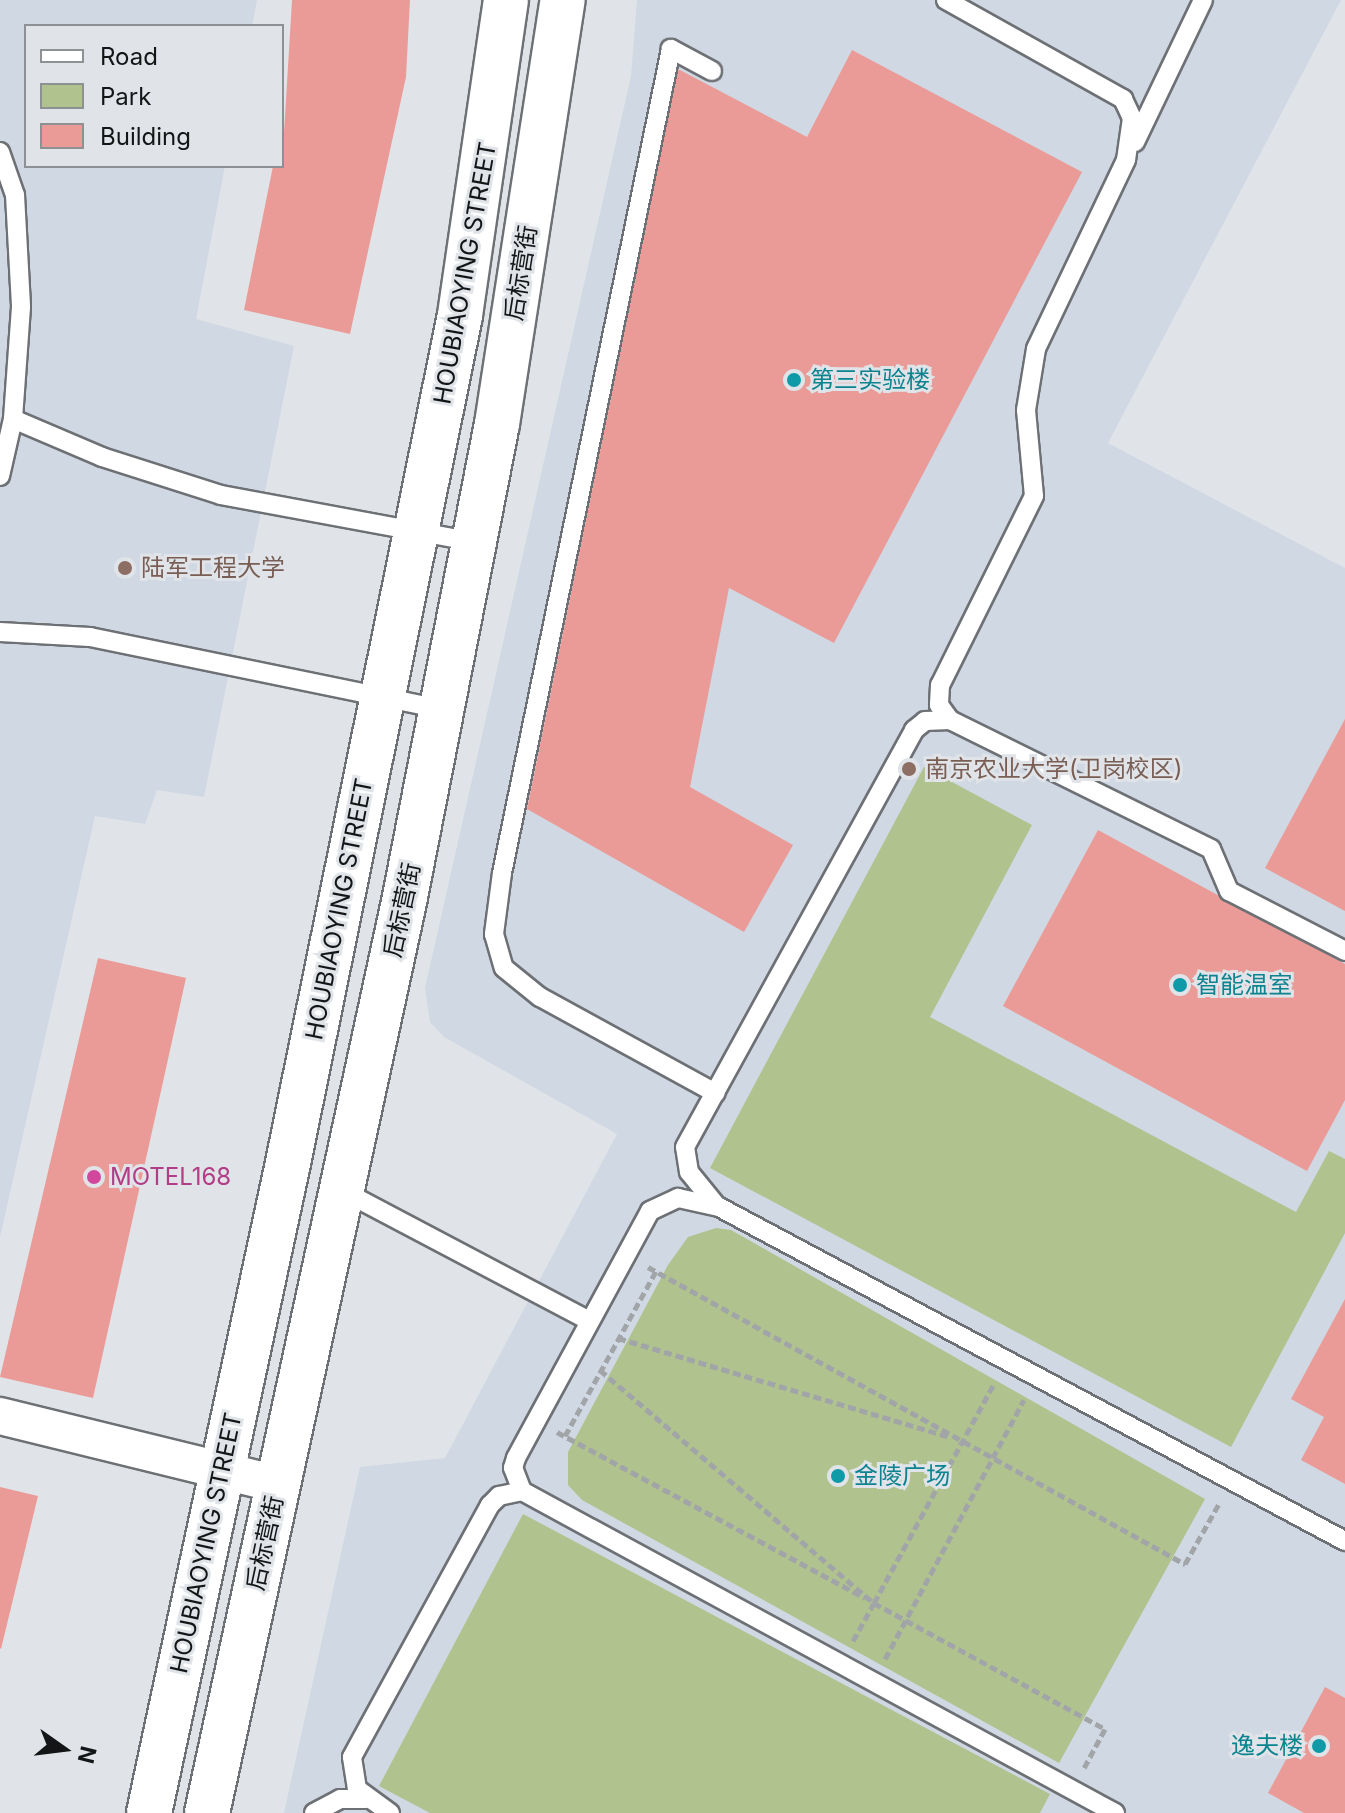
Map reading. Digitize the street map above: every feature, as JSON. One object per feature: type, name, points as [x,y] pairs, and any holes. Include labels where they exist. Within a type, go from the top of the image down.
[{"type":"street","name":"HOUBIAOYING STREET","points":[[149,1813],[265,1268],[460,315],[506,0]]},
{"type":"street","name":"后标营街","points":[[207,1813],[474,542],[563,0]]},
{"type":"street","points":[[265,1268],[321,1280]]},
{"type":"street","points":[[0,1416],[277,1484]]},
{"type":"lane","points":[[946,0],[1123,99],[1132,118],[1126,160]]},
{"type":"lane","points":[[1203,0],[1036,349],[1026,410],[1034,496],[940,685],[939,705],[950,720],[1211,849],[1229,891],[1345,951]]},
{"type":"lane","points":[[712,71],[671,49],[502,873],[494,934],[504,968],[540,997],[715,1093]]},
{"type":"lane","points":[[0,152],[15,195],[21,307],[13,419],[0,476]]},
{"type":"lane","points":[[13,419],[102,457],[221,495],[474,542]]},
{"type":"lane","points":[[0,632],[90,637],[441,709]]},
{"type":"lane","points":[[719,1207],[696,1183],[685,1153],[914,730],[925,721],[950,720]]},
{"type":"lane","points":[[340,1190],[588,1320]]},
{"type":"lane","points":[[1115,1813],[522,1491],[513,1468],[588,1320],[650,1211],[665,1201],[696,1198],[719,1207],[1008,1358],[1345,1541]]},
{"type":"lane","points":[[366,1799],[350,1767],[360,1742],[490,1505],[499,1496],[522,1491]]},
{"type":"lane","points":[[314,1813],[340,1799],[366,1799],[390,1813]]},
{"type":"path","points":[[625,1254],[1185,1564],[1232,1480]]},
{"type":"path","points":[[565,1436],[656,1271]]},
{"type":"path","points":[[618,1338],[962,1441]]},
{"type":"path","points":[[841,1663],[1008,1358]]},
{"type":"path","points":[[600,1370],[874,1603]]},
{"type":"path","points":[[874,1681],[1038,1375]]},
{"type":"path","points":[[535,1420],[1105,1729],[1073,1789]]},
{"type":"shaded area","name":"陆军工程大学","points":[[0,0],[257,0],[252,24],[24,24],[24,168],[225,168],[196,319],[294,346],[204,797],[157,790],[145,824],[95,816],[0,1237]]},
{"type":"shaded area","name":"南京农业大学(卫岗校区)","points":[[637,0],[1341,0],[1108,443],[1345,568],[1345,1813],[284,1813],[360,1467],[445,1458],[617,1134],[444,1037],[430,1022],[425,988],[631,76]]},
{"type":"green space","points":[[924,767],[1032,825],[930,1017],[1296,1212],[1329,1151],[1345,1159],[1345,1233],[1231,1447],[710,1168]]},
{"type":"green space","points":[[716,1228],[731,1230],[1205,1499],[1059,1763],[582,1500],[568,1485],[568,1452],[668,1265],[688,1237]]},
{"type":"green space","points":[[523,1514],[1050,1794],[1040,1813],[430,1813],[379,1786]]},
{"type":"building","points":[[292,0],[410,0],[406,77],[350,334],[244,310],[273,168],[284,168]]},
{"type":"building","name":"第三实验楼","points":[[852,50],[1082,172],[834,643],[729,588],[690,787],[793,845],[744,932],[527,809],[678,69],[807,137]]},
{"type":"building","points":[[1345,719],[1345,911],[1265,868]]},
{"type":"building","name":"智能温室","points":[[1098,830],[1345,964],[1345,1100],[1307,1171],[1003,1006]]},
{"type":"building","name":"MOTEL168","points":[[98,958],[186,978],[93,1398],[0,1377]]},
{"type":"building","points":[[1345,1299],[1345,1484],[1301,1460],[1324,1417],[1291,1399]]},
{"type":"building","points":[[0,1487],[38,1496],[1,1649],[0,1648]]},
{"type":"building","name":"逸夫楼","points":[[1325,1687],[1345,1698],[1345,1813],[1304,1813],[1268,1793]]},
{"type":"place","name":"第三实验楼","points":[[794,380]]},
{"type":"place","name":"陆军工程大学","points":[[125,568]]},
{"type":"place","name":"南京农业大学(卫岗校区)","points":[[909,769]]},
{"type":"place","name":"智能温室","points":[[1180,985]]},
{"type":"place","name":"MOTEL168","points":[[94,1177]]},
{"type":"place","name":"金陵广场","points":[[838,1476]]},
{"type":"place","name":"逸夫楼","points":[[1319,1746]]}]
